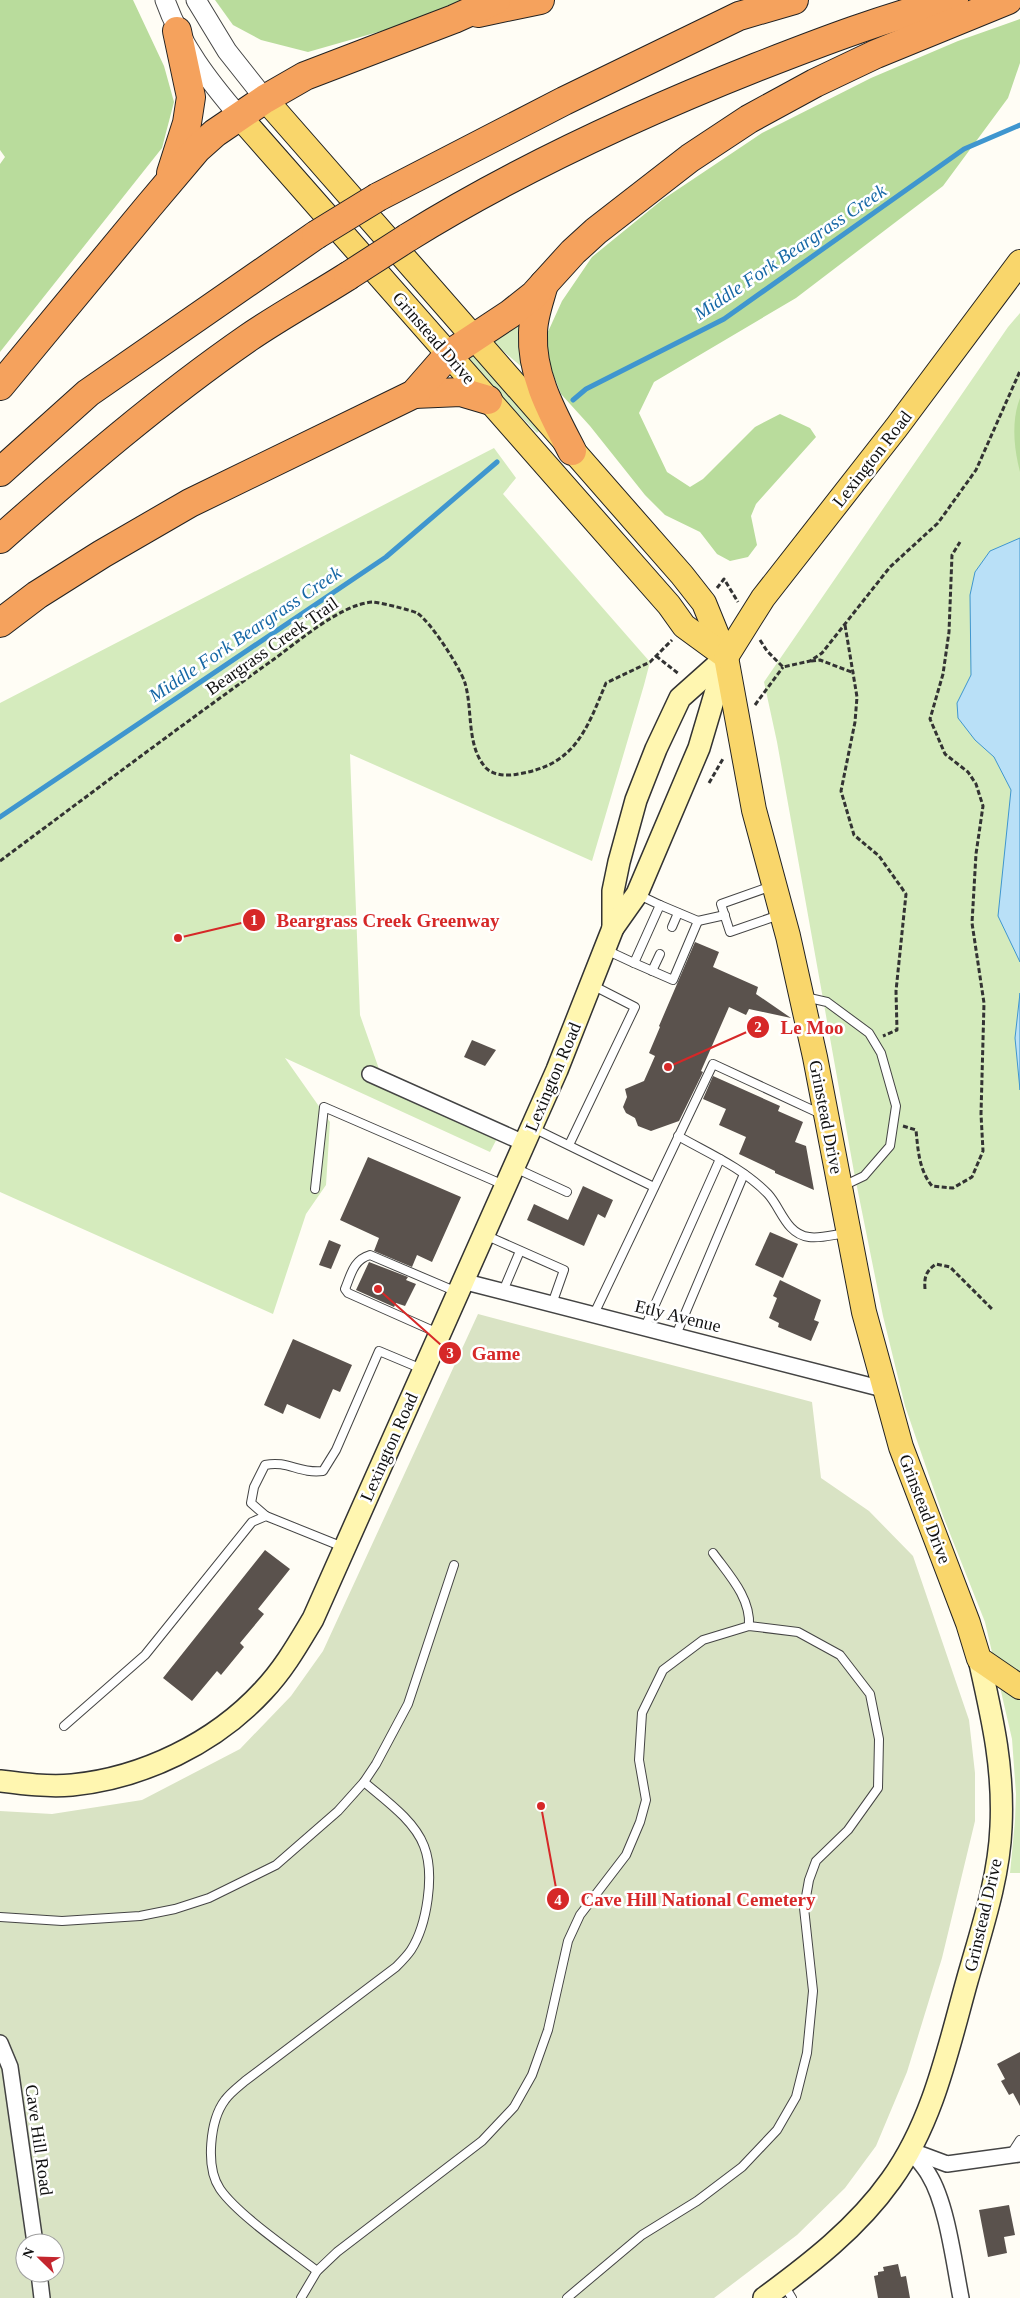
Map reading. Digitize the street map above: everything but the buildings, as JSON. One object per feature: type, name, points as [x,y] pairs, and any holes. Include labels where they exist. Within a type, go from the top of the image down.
[{"type":"highway","points":[[0,386],[165,187],[206,141],[239,116],[305,76],[454,19],[496,0]]},
{"type":"highway","points":[[454,19],[540,0]]},
{"type":"highway","points":[[0,472],[88,394],[316,235],[378,197],[564,101],[739,16],[794,0]]},
{"type":"highway","points":[[0,539],[96,454],[164,400],[249,338],[408,238],[500,183],[578,144],[680,98],[866,26],[954,0]]},
{"type":"highway","points":[[0,623],[37,595],[102,554],[190,503],[414,394],[448,355],[510,314],[544,284],[573,252],[636,198],[690,158],[749,119],[815,83],[876,54],[1008,0]]},
{"type":"highway","points":[[165,187],[178,157],[191,97],[177,31]]},
{"type":"highway","points":[[544,284],[532,332],[536,371],[550,406],[572,451]]},
{"type":"highway","points":[[414,394],[461,392],[488,400]]},
{"type":"main road","name":"Grinstead Drive","points":[[265,99],[704,603],[726,657],[754,810],[782,914],[801,996],[864,1312],[884,1389],[901,1447],[968,1623],[979,1659],[999,1748],[1002,1828],[992,1890],[982,1931],[923,2124],[910,2150],[891,2180],[853,2226],[788,2291],[764,2298]]},
{"type":"main road","name":"Grinstead Drive","points":[[239,116],[662,598],[684,626],[726,657]]},
{"type":"main road","name":"Lexington Road","points":[[0,1781],[39,1786],[64,1785],[111,1778],[141,1769],[170,1757],[218,1730],[245,1709],[264,1690],[287,1662],[313,1618],[528,1135],[592,985],[613,928],[637,894],[700,748],[726,657],[763,598],[896,428],[1020,262]]},
{"type":"main road","name":"Lexington Road","points":[[613,928],[613,891],[619,862],[636,800],[656,749],[680,698],[726,657]]},
{"type":"main road","points":[[979,1659],[1020,1687]]},
{"type":"street","name":"Grinstead Drive","points":[[165,0],[177,31],[208,79],[239,116]]},
{"type":"street","name":"Grinstead Drive","points":[[196,0],[227,51],[265,99]]},
{"type":"street","points":[[370,1074],[528,1135]]},
{"type":"street","name":"Etly Avenue","points":[[460,1287],[503,1291],[884,1389]]},
{"type":"street","name":"Cave Hill Road","points":[[0,2044],[10,2067],[33,2233]]},
{"type":"street","points":[[910,2150],[947,2164],[1015,2155]]},
{"type":"street","points":[[910,2150],[929,2174],[934,2186],[948,2230],[961,2298]]},
{"type":"street","points":[[40,2283],[42,2298]]},
{"type":"lane","points":[[774,885],[721,904],[730,932],[782,914]]},
{"type":"lane","points":[[637,894],[698,922],[725,915]]},
{"type":"lane","points":[[634,963],[660,905]]},
{"type":"lane","points":[[672,927],[678,913]]},
{"type":"lane","points":[[606,950],[673,980],[698,922]]},
{"type":"lane","points":[[652,971],[660,954]]},
{"type":"lane","points":[[569,1145],[635,1007],[592,985]]},
{"type":"lane","points":[[801,996],[827,1002],[869,1033],[881,1054],[896,1106],[890,1146],[864,1176],[840,1188]]},
{"type":"lane","points":[[594,1314],[713,1064],[826,1116]]},
{"type":"lane","points":[[315,1189],[324,1107],[509,1176],[567,1192]]},
{"type":"lane","points":[[528,1135],[569,1145],[654,1187]]},
{"type":"lane","points":[[678,1136],[744,1174],[769,1195],[780,1214],[795,1232],[809,1238],[848,1232]]},
{"type":"lane","points":[[645,1327],[720,1159]]},
{"type":"lane","points":[[676,1335],[744,1174]]},
{"type":"lane","points":[[483,1234],[564,1270],[552,1304]]},
{"type":"lane","points":[[503,1291],[520,1250]]},
{"type":"lane","points":[[439,1333],[348,1294],[345,1290],[355,1263],[361,1257],[370,1255],[460,1287]]},
{"type":"lane","points":[[344,1548],[266,1516],[251,1503],[254,1486],[265,1465],[279,1462],[309,1473],[323,1471],[336,1450],[379,1351],[423,1370]]},
{"type":"lane","points":[[64,1726],[145,1655],[252,1522],[266,1516]]},
{"type":"lane","points":[[713,1553],[744,1598],[750,1612],[749,1626]]},
{"type":"lane","points":[[0,1917],[62,1921],[104,1920],[175,1909],[209,1898],[276,1865],[338,1811],[364,1782],[408,1704],[454,1565]]},
{"type":"lane","points":[[301,2298],[317,2271],[337,2252],[482,2142],[514,2107],[532,2076],[548,2030],[568,1941],[580,1915],[626,1855],[640,1822],[646,1800],[639,1760],[642,1713],[663,1670],[703,1640],[749,1626],[798,1632],[840,1654],[870,1694],[879,1738],[878,1788],[848,1830],[816,1861],[809,1880],[804,1908],[813,1991],[807,2053],[796,2097],[777,2130],[742,2167],[697,2200],[642,2235],[567,2298]]},
{"type":"lane","points":[[317,2271],[234,2206],[219,2188],[212,2168],[211,2146],[216,2123],[225,2101],[245,2081],[396,1967],[411,1950],[418,1934],[430,1872],[424,1846],[410,1824],[364,1782]]},
{"type":"lane","points":[[1015,2155],[1020,2140]]},
{"type":"path","points":[[810,661],[822,653],[890,567],[938,522],[976,470],[1020,371]]},
{"type":"path","points":[[894,1122],[916,1130],[920,1161],[925,1177],[932,1186],[953,1188],[972,1177],[983,1151],[984,1003],[972,923],[976,854],[983,806],[976,784],[968,772],[945,754],[930,719],[943,674],[949,632],[952,555],[960,542]]},
{"type":"path","name":"Beargrass Creek Trail","points":[[0,861],[239,684],[331,619],[352,608],[373,602],[417,613],[445,645],[464,682],[475,749],[487,769],[506,776],[535,772],[563,758],[577,744],[588,727],[606,683],[650,662],[675,637]]},
{"type":"path","points":[[845,624],[857,697],[855,722],[841,791],[854,835],[879,856],[906,894],[896,991],[897,1030],[873,1041]]},
{"type":"path","points":[[767,651],[783,667]]},
{"type":"path","points":[[656,656],[680,674]]},
{"type":"path","points":[[764,691],[776,679],[783,667],[810,661],[820,660],[854,673]]},
{"type":"path","points":[[925,1289],[924,1278],[929,1269],[936,1264],[950,1267],[993,1310]]},
{"type":"green space","points":[[0,0],[133,0],[164,66],[174,102],[162,148],[0,352],[0,164],[5,157],[0,150]]},
{"type":"green space","points":[[215,0],[470,0],[385,30],[308,52],[261,40],[233,25]]},
{"type":"green space","points":[[1020,19],[1020,63],[1008,98],[943,186],[796,298],[654,382],[639,413],[667,472],[690,487],[703,479],[755,427],[780,414],[810,428],[816,437],[756,504],[751,516],[757,545],[748,557],[730,561],[717,554],[700,532],[665,515],[645,495],[590,426],[561,394],[547,358],[547,334],[562,301],[592,257],[662,200],[762,133],[871,78],[958,41]]},
{"type":"green space","points":[[1020,313],[1020,1873],[1010,1873],[1016,1794],[1012,1739],[985,1622],[943,1516],[905,1406],[883,1316],[854,1172],[777,742],[764,682],[1008,327]]},
{"type":"green space","points":[[524,315],[523,368],[490,340]]},
{"type":"green space","points":[[471,351],[540,430],[537,433],[462,356]]},
{"type":"green space","points":[[1020,398],[1020,472],[1016,454],[1014,425]]},
{"type":"green space","points":[[494,448],[516,478],[503,494],[650,662],[592,861],[350,754],[360,1015],[379,1069],[504,1125],[490,1152],[285,1058],[330,1122],[326,1185],[306,1214],[273,1314],[0,1192],[0,703]]},
{"type":"green space","points":[[478,1314],[812,1402],[821,1478],[869,1511],[913,1556],[969,1720],[975,1773],[975,1821],[942,1958],[907,2072],[876,2146],[845,2188],[797,2235],[714,2298],[0,2298],[0,1811],[52,1814],[142,1800],[240,1749],[291,1696],[323,1651]]},
{"type":"water","points":[[1020,538],[1020,962],[998,916],[1011,790],[994,757],[975,740],[958,718],[957,703],[971,675],[970,595],[975,572],[990,551]]},
{"type":"water","points":[[1020,993],[1020,1090],[1015,1038]]},
{"type":"waterway","name":"Middle Fork Beargrass Creek","points":[[573,400],[586,389],[724,319],[964,149],[1020,125]]},
{"type":"waterway","name":"Middle Fork Beargrass Creek","points":[[0,817],[386,557],[497,462]]},
{"type":"place","name":"Beargrass Creek Greenway","points":[[178,938]]},
{"type":"place","name":"Le Moo","points":[[668,1067]]},
{"type":"place","name":"Game","points":[[378,1289]]},
{"type":"place","name":"Cave Hill National Cemetery","points":[[541,1806]]}]
